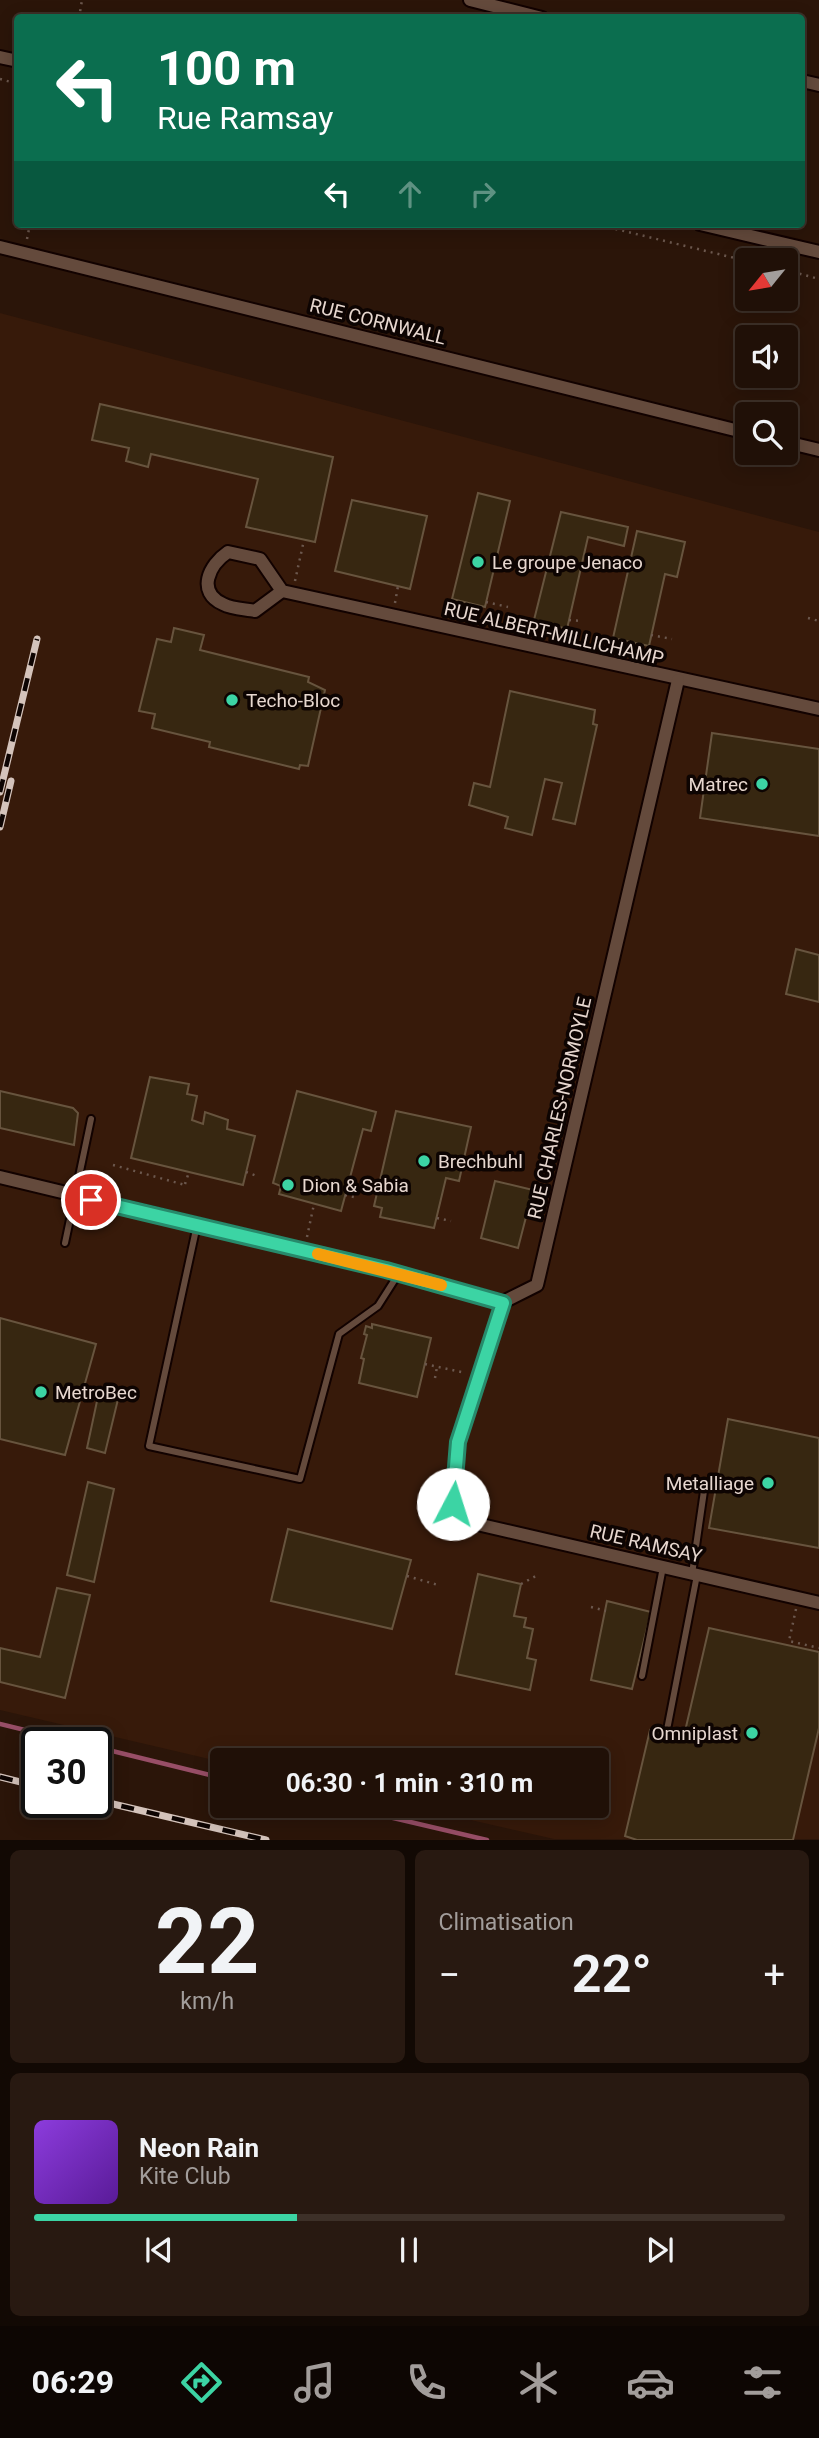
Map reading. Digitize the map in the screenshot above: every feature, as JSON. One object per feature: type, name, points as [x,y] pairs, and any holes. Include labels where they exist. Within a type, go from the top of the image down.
[{"type":"street","points":[[470,0],[526,14]]},
{"type":"street","points":[[717,228],[819,252]]},
{"type":"street","name":"RUE CORNWALL","points":[[0,247],[735,430]]},
{"type":"street","points":[[798,445],[819,450]]},
{"type":"street","points":[[228,552],[260,559],[287,592],[255,611],[221,604],[209,590],[206,579],[215,560],[228,552]]},
{"type":"street","name":"RUE ALBERT-MILLICHAMP","points":[[287,592],[819,709]]},
{"type":"street","name":"RUE CHARLES-NORMOYLE","points":[[503,1303],[537,1285],[678,680]]},
{"type":"street","points":[[0,1177],[399,1273],[503,1303],[480,1376]]},
{"type":"street","name":"RUE RAMSAY","points":[[480,1376],[458,1442],[453,1504],[464,1521],[819,1603]]},
{"type":"lane","points":[[65,1243],[91,1119]]},
{"type":"lane","points":[[197,1225],[149,1446],[300,1479],[338,1334],[378,1306],[399,1273]]},
{"type":"lane","points":[[666,1735],[695,1574],[705,1484]]},
{"type":"lane","points":[[642,1676],[663,1567]]},
{"type":"path","points":[[23,253],[29,228]]},
{"type":"path","points":[[611,228],[735,258]]},
{"type":"path","points":[[798,274],[819,279]]},
{"type":"path","points":[[287,592],[304,540]]},
{"type":"path","points":[[486,602],[508,607]]},
{"type":"path","points":[[808,618],[819,621]]},
{"type":"path","points":[[569,620],[582,621]]},
{"type":"path","points":[[652,635],[672,639]]},
{"type":"path","points":[[113,1164],[185,1186],[189,1172]]},
{"type":"path","points":[[246,1172],[257,1176]]},
{"type":"path","points":[[345,1195],[358,1198]]},
{"type":"path","points":[[305,1251],[314,1204]]},
{"type":"path","points":[[437,1218],[451,1221]]},
{"type":"path","points":[[425,1364],[480,1376]]},
{"type":"path","points":[[435,1378],[437,1367]]},
{"type":"path","points":[[407,1576],[438,1585]]},
{"type":"path","points":[[522,1584],[536,1576]]},
{"type":"path","points":[[798,1598],[789,1643],[819,1648]]},
{"type":"path","points":[[591,1607],[606,1611]]},
{"type":"shaded area","points":[[0,313],[819,532],[819,1839],[554,1839],[462,1818],[609,1818],[609,1748],[210,1748],[210,1759],[112,1736],[112,1727],[73,1727],[0,1710]]},
{"type":"building","points":[[100,404],[333,457],[315,542],[246,527],[258,479],[151,454],[148,467],[126,461],[129,448],[92,440]]},
{"type":"building","name":"Le groupe Jenaco","points":[[478,493],[510,501],[485,607],[452,599]]},
{"type":"building","points":[[352,500],[427,516],[410,589],[335,571]]},
{"type":"building","points":[[561,512],[628,527],[624,546],[588,537],[567,629],[534,620]]},
{"type":"building","points":[[637,531],[685,542],[677,577],[665,574],[649,646],[613,638]]},
{"type":"building","name":"Techo-Bloc","points":[[174,628],[204,635],[200,650],[309,677],[308,682],[325,690],[308,766],[300,765],[299,769],[209,747],[210,742],[152,728],[155,714],[139,711],[157,639],[171,642]]},
{"type":"building","points":[[510,691],[595,710],[593,724],[597,725],[575,824],[553,819],[562,783],[545,779],[532,835],[505,828],[508,817],[469,805],[474,783],[490,787]]},
{"type":"building","name":"Matrec","points":[[712,733],[819,749],[819,836],[700,818]]},
{"type":"building","points":[[796,949],[819,955],[819,1002],[786,994]]},
{"type":"building","points":[[150,1077],[189,1084],[187,1094],[197,1096],[192,1120],[203,1124],[205,1112],[228,1120],[227,1129],[255,1136],[243,1185],[131,1158]]},
{"type":"building","points":[[0,1091],[73,1108],[78,1113],[74,1145],[0,1128]]},
{"type":"building","points":[[297,1091],[376,1112],[371,1131],[363,1129],[341,1211],[279,1194],[281,1186],[273,1183]]},
{"type":"building","name":"Brechbuhl","points":[[396,1111],[471,1127],[459,1181],[446,1178],[434,1228],[380,1217],[382,1208],[374,1206]]},
{"type":"building","points":[[495,1181],[533,1190],[518,1248],[481,1238]]},
{"type":"building","name":"MetroBec","points":[[0,1318],[96,1344],[65,1455],[0,1439]]},
{"type":"building","points":[[372,1324],[431,1338],[417,1397],[359,1383],[364,1359],[361,1358],[367,1335],[364,1334],[366,1326],[372,1328]]},
{"type":"building","points":[[100,1387],[120,1391],[105,1453],[87,1448]]},
{"type":"building","name":"Metalliage","points":[[728,1419],[819,1438],[819,1548],[709,1528]]},
{"type":"building","points":[[88,1482],[114,1489],[94,1582],[67,1575]]},
{"type":"building","points":[[288,1529],[411,1560],[392,1629],[271,1601]]},
{"type":"building","points":[[478,1574],[521,1584],[514,1616],[526,1618],[524,1627],[533,1629],[527,1658],[536,1660],[530,1690],[456,1674]]},
{"type":"building","points":[[57,1588],[90,1595],[65,1698],[0,1682],[0,1648],[40,1657]]},
{"type":"building","points":[[607,1601],[651,1612],[632,1689],[591,1680]]},
{"type":"building","name":"Omniplast","points":[[709,1628],[819,1652],[819,1728],[793,1840],[637,1840],[625,1836],[650,1730],[683,1740]]},
{"type":"waterway","points":[[0,1724],[21,1729]]},
{"type":"waterway","points":[[112,1751],[210,1775]]},
{"type":"waterway","points":[[393,1818],[487,1840]]},
{"type":"railway","points":[[0,792],[37,639]]},
{"type":"railway","points":[[0,827],[11,781]]},
{"type":"railway","points":[[0,1777],[21,1782]]},
{"type":"railway","points":[[112,1804],[266,1840]]},
{"type":"slow traffic","points":[[318,1254],[441,1285]]},
{"type":"place","name":"Le groupe Jenaco","points":[[478,562]]},
{"type":"place","name":"Techo-Bloc","points":[[232,700]]},
{"type":"place","name":"Matrec","points":[[762,784]]},
{"type":"place","name":"Brechbuhl","points":[[424,1161]]},
{"type":"place","name":"Dion & Sabia","points":[[288,1185]]},
{"type":"place","name":"MetroBec","points":[[41,1392]]},
{"type":"place","name":"Metalliage","points":[[768,1483]]},
{"type":"place","name":"Omniplast","points":[[752,1733]]},
{"type":"route","points":[[91,1200],[386,1270],[503,1303],[458,1442],[453,1504]]}]
